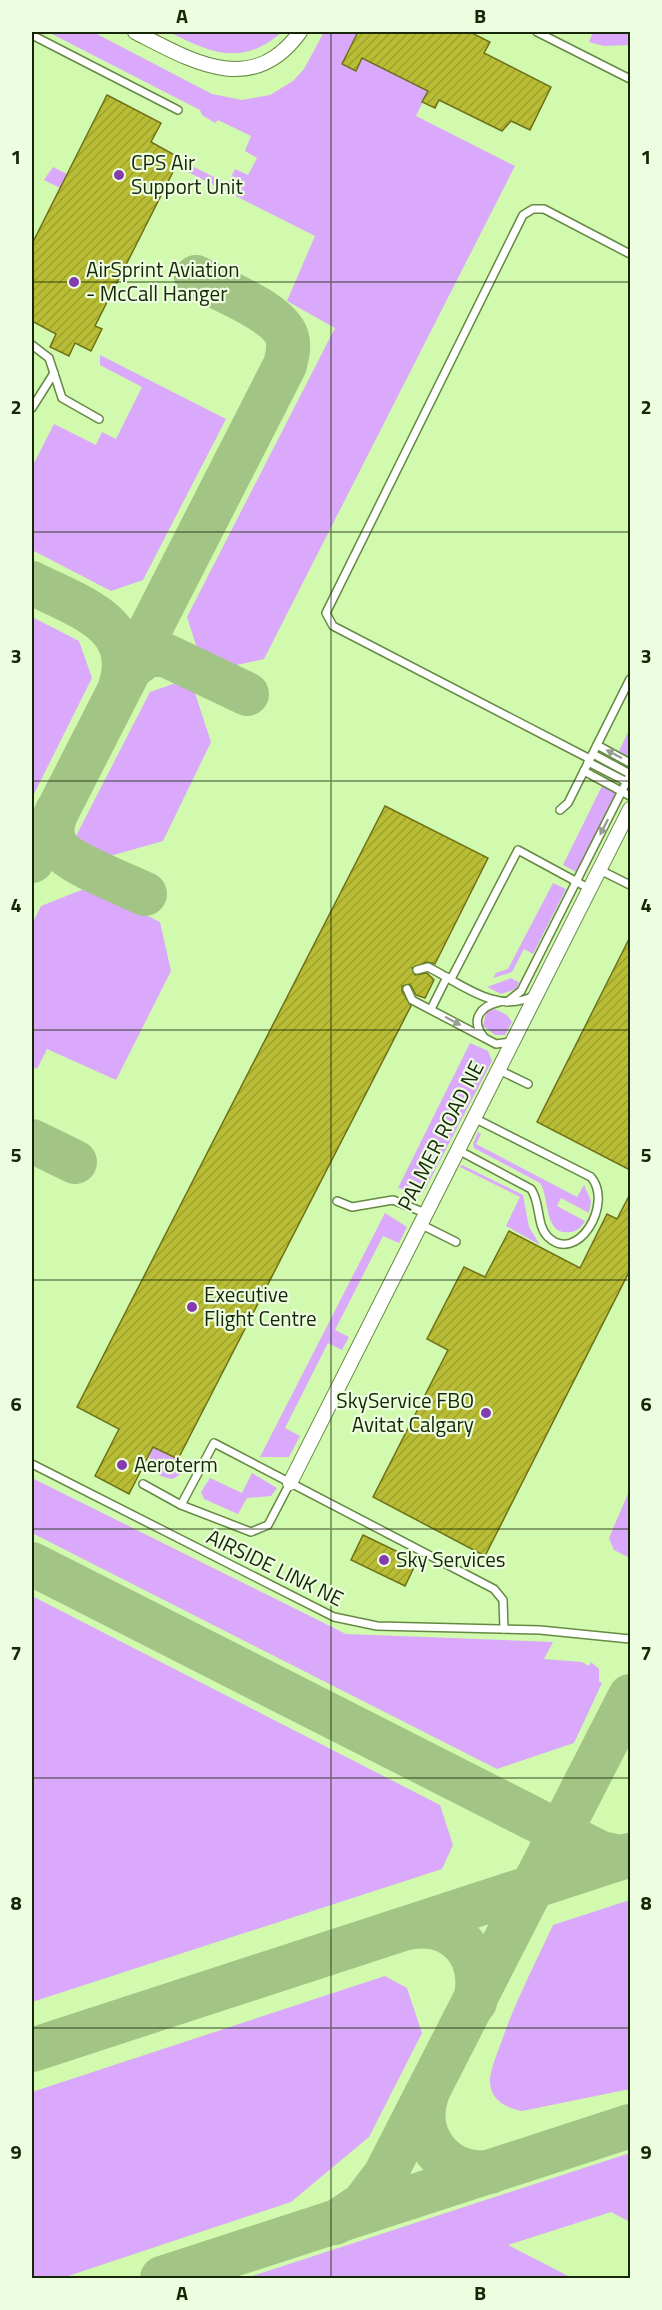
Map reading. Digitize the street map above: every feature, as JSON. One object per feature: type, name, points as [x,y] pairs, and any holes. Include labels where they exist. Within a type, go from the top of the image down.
[{"type":"street","points":[[135,32],[199,64],[226,69],[241,68],[272,58],[300,32]]},
{"type":"street","name":"PALMER ROAD NE","points":[[290,1483],[630,809]]},
{"type":"lane","points":[[537,32],[630,79]]},
{"type":"lane","points":[[32,35],[178,110]]},
{"type":"lane","points":[[484,1038],[477,1026],[478,1016],[488,1005],[504,1001],[521,991],[630,779],[333,626],[326,613],[523,215],[533,208],[544,210],[630,254]]},
{"type":"lane","points":[[32,345],[49,358],[65,401],[99,419]]},
{"type":"lane","points":[[32,408],[34,399],[54,373]]},
{"type":"lane","points":[[560,810],[568,803],[630,679]]},
{"type":"lane","points":[[597,745],[630,762]]},
{"type":"lane","points":[[584,771],[630,796]]},
{"type":"lane","points":[[430,1009],[518,850],[590,889]]},
{"type":"lane","points":[[600,870],[630,885]]},
{"type":"lane","points":[[417,970],[425,966],[492,1000],[523,1000],[539,991]]},
{"type":"lane","points":[[407,989],[410,998],[484,1038],[501,1045],[515,1038]]},
{"type":"lane","points":[[498,1070],[528,1084]]},
{"type":"lane","points":[[458,1150],[531,1189],[544,1231],[550,1239],[568,1243],[579,1240],[586,1233],[599,1203],[598,1189],[591,1177],[474,1118]]},
{"type":"lane","points":[[337,1201],[352,1207],[393,1200],[456,1242]]},
{"type":"lane","points":[[181,1505],[214,1443],[494,1589],[503,1600],[504,1629]]},
{"type":"lane","name":"AIRSIDE LINK NE","points":[[32,1464],[334,1617],[377,1626],[504,1629],[630,1639]]},
{"type":"lane","points":[[143,1484],[181,1505],[245,1531],[257,1531],[268,1525],[290,1483]]},
{"type":"shaded area","points":[[48,32],[93,32],[212,94],[242,100],[270,95],[293,81],[304,69],[324,32],[358,32],[342,63],[356,71],[362,58],[428,91],[416,116],[515,166],[264,659],[232,666],[197,648],[187,617],[335,328],[287,301],[315,236],[186,171],[188,164],[228,184],[235,169],[248,175],[257,158],[245,151],[251,136],[218,120],[215,123],[202,115],[200,110]]},
{"type":"shaded area","points":[[169,32],[282,32],[253,50],[226,53],[199,46]]},
{"type":"shaded area","points":[[593,32],[630,32],[630,45],[604,46],[589,42]]},
{"type":"shaded area","points":[[53,167],[67,174],[60,188],[44,180]]},
{"type":"shaded area","points":[[100,355],[226,419],[143,580],[111,591],[32,550],[32,467],[54,424],[96,445],[102,432],[116,439],[142,387],[100,365]]},
{"type":"shaded area","points":[[32,617],[79,641],[92,678],[32,798]]},
{"type":"shaded area","points":[[179,682],[194,690],[211,742],[163,841],[110,856],[75,838],[150,692]]},
{"type":"shaded area","points":[[630,728],[630,758],[619,751]]},
{"type":"shaded area","points":[[602,786],[617,793],[578,873],[563,865]]},
{"type":"shaded area","points":[[553,883],[566,889],[533,954],[524,949],[512,972],[493,978],[496,973],[508,969]]},
{"type":"shaded area","points":[[89,887],[160,922],[171,971],[116,1080],[47,1049],[37,1069],[32,1066],[32,924],[41,906]]},
{"type":"shaded area","points":[[511,978],[519,982],[516,989],[501,994],[487,987]]},
{"type":"shaded area","points":[[495,1009],[507,1015],[512,1022],[505,1035],[495,1035],[483,1026],[486,1012]]},
{"type":"shaded area","points":[[470,1043],[488,1051],[492,1061],[423,1193],[398,1188]]},
{"type":"shaded area","points":[[478,1132],[481,1134],[476,1144],[577,1197],[584,1185],[591,1201],[589,1213],[561,1198],[557,1206],[585,1221],[581,1227],[570,1232],[561,1232],[555,1228],[551,1222],[540,1183],[474,1148],[473,1144]]},
{"type":"shaded area","points":[[462,1165],[523,1195],[529,1227],[540,1245],[506,1226],[520,1197],[460,1167]]},
{"type":"shaded area","points":[[385,1213],[407,1227],[399,1243],[383,1236],[335,1330],[349,1337],[342,1350],[328,1343],[285,1428],[300,1436],[289,1457],[260,1457]]},
{"type":"shaded area","points":[[153,1447],[190,1465],[190,1468],[173,1479],[161,1476],[150,1465],[150,1453]]},
{"type":"shaded area","points":[[252,1473],[277,1488],[271,1496],[247,1498],[238,1514],[204,1499],[201,1492],[210,1478],[242,1493]]},
{"type":"shaded area","points":[[32,1478],[346,1634],[553,1642],[544,1659],[582,1662],[589,1666],[591,1662],[599,1669],[599,1681],[602,1683],[574,1743],[497,1769],[32,1533]]},
{"type":"shaded area","points":[[630,1489],[630,1558],[614,1550],[609,1538]]},
{"type":"shaded area","points":[[32,1596],[440,1805],[453,1845],[442,1869],[32,2002]]},
{"type":"shaded area","points":[[630,1900],[630,2089],[522,2111],[504,2105],[492,2092],[490,2079],[492,2070],[512,2013],[553,1925]]},
{"type":"shaded area","points":[[385,1976],[407,1988],[422,2033],[369,2137],[291,2202],[62,2278],[32,2278],[32,2092]]},
{"type":"shaded area","points":[[630,2153],[630,2222],[611,2212],[508,2245],[572,2278],[246,2278]]},
{"type":"building","points":[[358,32],[470,32],[490,42],[484,53],[551,87],[530,130],[511,121],[502,131],[439,100],[435,108],[422,102],[428,91],[362,58],[356,71],[342,64]]},
{"type":"building","points":[[107,95],[161,123],[151,142],[180,158],[95,326],[102,329],[91,351],[75,343],[69,356],[50,347],[56,334],[32,321],[32,244]]},
{"type":"building","name":"Executive Flight Centre","points":[[385,806],[488,858],[435,964],[427,962],[412,968],[415,975],[427,973],[434,980],[425,998],[416,995],[410,984],[402,986],[402,991],[411,1006],[178,1459],[153,1447],[129,1494],[95,1476],[119,1429],[77,1407]]},
{"type":"building","points":[[630,937],[630,1170],[537,1122]]},
{"type":"building","name":"SkyService FBO Avitat Calgary","points":[[630,1194],[630,1270],[485,1556],[373,1497],[448,1350],[427,1339],[464,1267],[485,1277],[509,1231],[580,1268],[607,1214],[617,1219]]},
{"type":"building","name":"Sky Services","points":[[363,1535],[417,1561],[405,1586],[351,1560]]},
{"type":"taxiway","points":[[32,861],[285,365],[288,351],[287,337],[273,319],[247,302],[196,277]]},
{"type":"taxiway","points":[[32,583],[85,609],[113,632],[121,647],[124,665],[120,687]]},
{"type":"taxiway","points":[[129,669],[148,655],[165,655],[247,694]]},
{"type":"taxiway","points":[[57,811],[52,831],[55,843],[61,850],[82,865],[145,894]]},
{"type":"taxiway","points":[[32,1141],[75,1162]]},
{"type":"taxiway","points":[[32,1564],[601,1853],[620,1857],[630,1855]]},
{"type":"taxiway","points":[[335,2223],[363,2204],[385,2175],[630,1696]]},
{"type":"taxiway","points":[[32,2050],[630,1855]]},
{"type":"taxiway","points":[[407,1928],[439,1929],[453,1935],[463,1944],[471,1955],[476,1969],[475,2002]]},
{"type":"taxiway","points":[[427,2094],[424,2125],[436,2151],[446,2161],[459,2168],[474,2172],[490,2172]]},
{"type":"taxiway","points":[[162,2278],[630,2126]]},
{"type":"place","name":"CPS Air Support Unit","points":[[119,175]]},
{"type":"place","name":"AirSprint Aviation - McCall Hanger","points":[[74,282]]},
{"type":"place","name":"Executive Flight Centre","points":[[192,1307]]},
{"type":"place","name":"SkyService FBO Avitat Calgary","points":[[486,1413]]},
{"type":"place","name":"Aeroterm","points":[[122,1465]]},
{"type":"place","name":"Sky Services","points":[[384,1560]]}]
